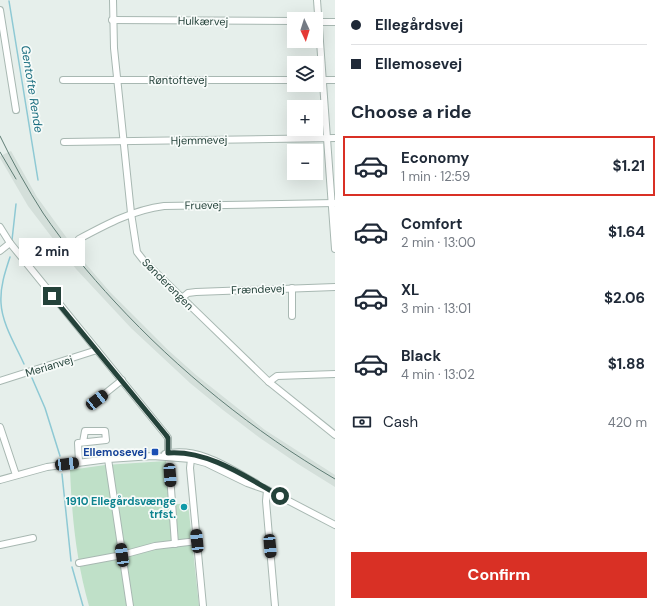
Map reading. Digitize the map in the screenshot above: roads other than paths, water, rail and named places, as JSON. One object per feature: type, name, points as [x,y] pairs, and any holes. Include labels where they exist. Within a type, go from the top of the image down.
[{"type":"street","name":"Sønderengen","points":[[112,0],[112,20],[117,80],[130,214],[137,252],[144,261],[269,382],[335,435]]},
{"type":"street","points":[[317,0],[317,12]]},
{"type":"street","points":[[0,10],[16,110]]},
{"type":"street","name":"Hulkærvej","points":[[112,20],[287,22]]},
{"type":"street","points":[[323,22],[335,22]]},
{"type":"street","name":"Røntoftevej","points":[[63,80],[287,80]]},
{"type":"street","points":[[323,80],[335,80]]},
{"type":"street","points":[[321,92],[327,138],[333,203],[335,249]]},
{"type":"street","name":"Hjemmevej","points":[[64,142],[335,138]]},
{"type":"street","name":"Fruevej","points":[[79,239],[122,216],[150,208],[164,206],[333,203]]},
{"type":"street","points":[[0,227],[10,243],[166,435],[168,438],[168,455]]},
{"type":"street","points":[[0,251],[10,243]]},
{"type":"street","name":"Frændevej","points":[[182,298],[188,293],[196,292],[335,287]]},
{"type":"street","points":[[292,288],[292,316]]},
{"type":"street","name":"Merianvej","points":[[0,381],[97,350]]},
{"type":"street","points":[[269,382],[277,376],[335,374]]},
{"type":"street","points":[[97,400],[122,380]]},
{"type":"street","points":[[0,429],[16,475]]},
{"type":"street","points":[[79,462],[78,443],[83,442]]},
{"type":"street","points":[[0,480],[47,466],[108,459],[168,455],[182,452],[212,459],[267,490],[335,525]]},
{"type":"street","points":[[168,455],[206,463],[247,484],[267,490]]},
{"type":"street","points":[[108,459],[130,606]]},
{"type":"street","points":[[191,459],[190,468],[203,606]]},
{"type":"street","points":[[170,475],[175,544]]},
{"type":"street","points":[[267,490],[266,501],[275,606]]},
{"type":"street","points":[[0,545],[33,538]]},
{"type":"street","points":[[79,563],[122,555],[155,546],[197,541]]},
{"type":"waterway","name":"Gentofte Rende","points":[[9,1],[38,180]]},
{"type":"waterway","name":"Gentofte Rende","points":[[12,240],[16,204]]},
{"type":"waterway","name":"Gentofte Rende","points":[[10,257],[2,285],[2,311],[13,342],[24,364]]},
{"type":"waterway","name":"Gentofte Rende","points":[[32,378],[45,408],[60,456]]},
{"type":"waterway","name":"Gentofte Rende","points":[[62,474],[71,561]]},
{"type":"waterway","name":"Gentofte Rende","points":[[72,567],[83,606]]},
{"type":"tram line","points":[[0,136],[26,185],[51,225],[86,270],[139,327],[191,376],[246,420],[275,441],[335,479]]},
{"type":"tram line","points":[[0,152],[16,179]]},
{"type":"place","name":"Ellemosevej","points":[[155,452]]},
{"type":"place","name":"1910 Ellegårdsvænge trfst.","points":[[184,507]]}]
